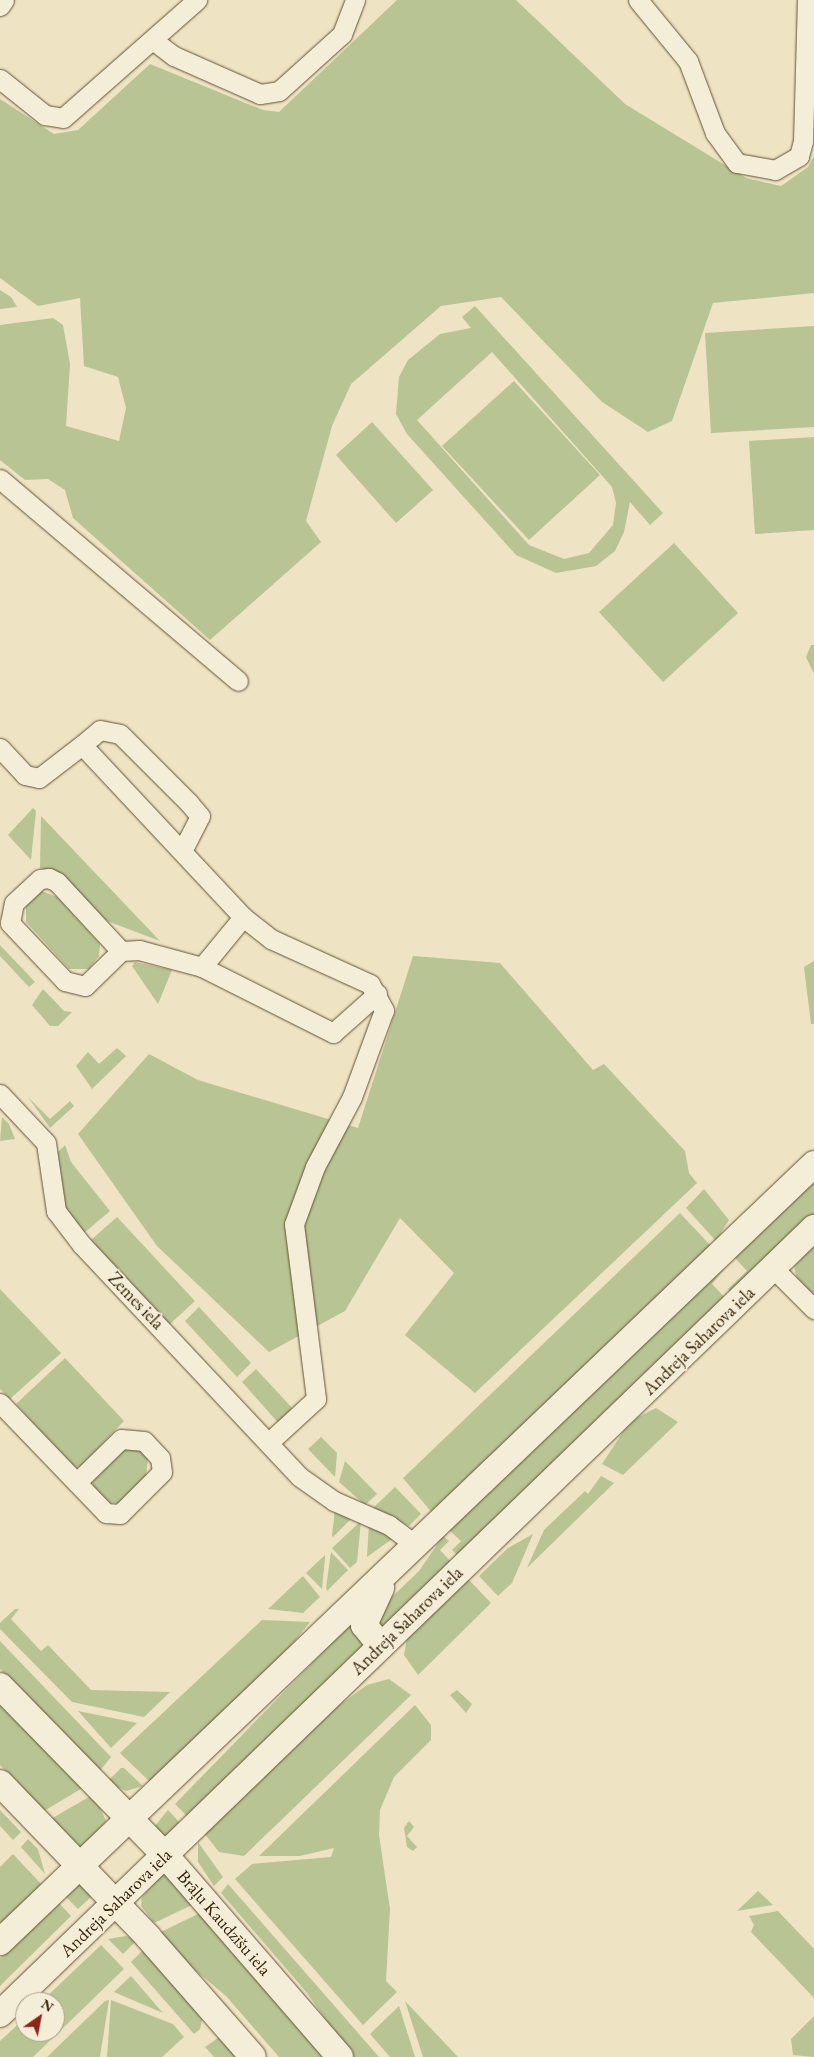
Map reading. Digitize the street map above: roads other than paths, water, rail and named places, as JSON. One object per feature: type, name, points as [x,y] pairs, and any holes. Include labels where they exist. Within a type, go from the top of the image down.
[{"type":"street","points":[[0,6],[4,0]]},
{"type":"street","points":[[0,79],[46,115],[64,118],[154,41],[198,0]]},
{"type":"street","points":[[154,41],[174,56],[260,94],[279,91],[342,34],[355,0]]},
{"type":"street","points":[[638,0],[688,61],[715,133],[737,162],[775,170],[799,156],[803,141],[807,0]]},
{"type":"street","points":[[0,479],[238,681]]},
{"type":"street","points":[[0,748],[25,775],[39,778],[100,730],[120,734],[200,816],[182,851]]},
{"type":"street","points":[[82,745],[242,917],[271,939],[370,984],[384,1010],[377,1031],[294,1224],[316,1399],[269,1442]]},
{"type":"street","points":[[121,951],[57,882],[40,879],[14,903],[10,923],[65,981],[85,986],[121,951],[139,950],[202,967],[333,1033],[377,994]]},
{"type":"street","points":[[202,967],[242,917]]},
{"type":"street","name":"Zemes iela","points":[[0,1094],[46,1143],[56,1211],[82,1245],[313,1488],[389,1525],[416,1544]]},
{"type":"street","points":[[0,1942],[814,1164]]},
{"type":"street","name":"Andreja Saharova iela","points":[[0,2014],[774,1269],[814,1228]]},
{"type":"street","points":[[774,1269],[814,1309]]},
{"type":"street","points":[[0,1403],[106,1513],[120,1514],[162,1472],[160,1458],[144,1441],[121,1439],[77,1482]]},
{"type":"street","points":[[381,1646],[364,1625],[365,1616],[394,1566]]},
{"type":"street","name":"Brāļu Kaudzīšu iela","points":[[0,1686],[166,1856],[339,2056]]},
{"type":"street","points":[[0,1783],[116,1904],[253,2057]]}]
